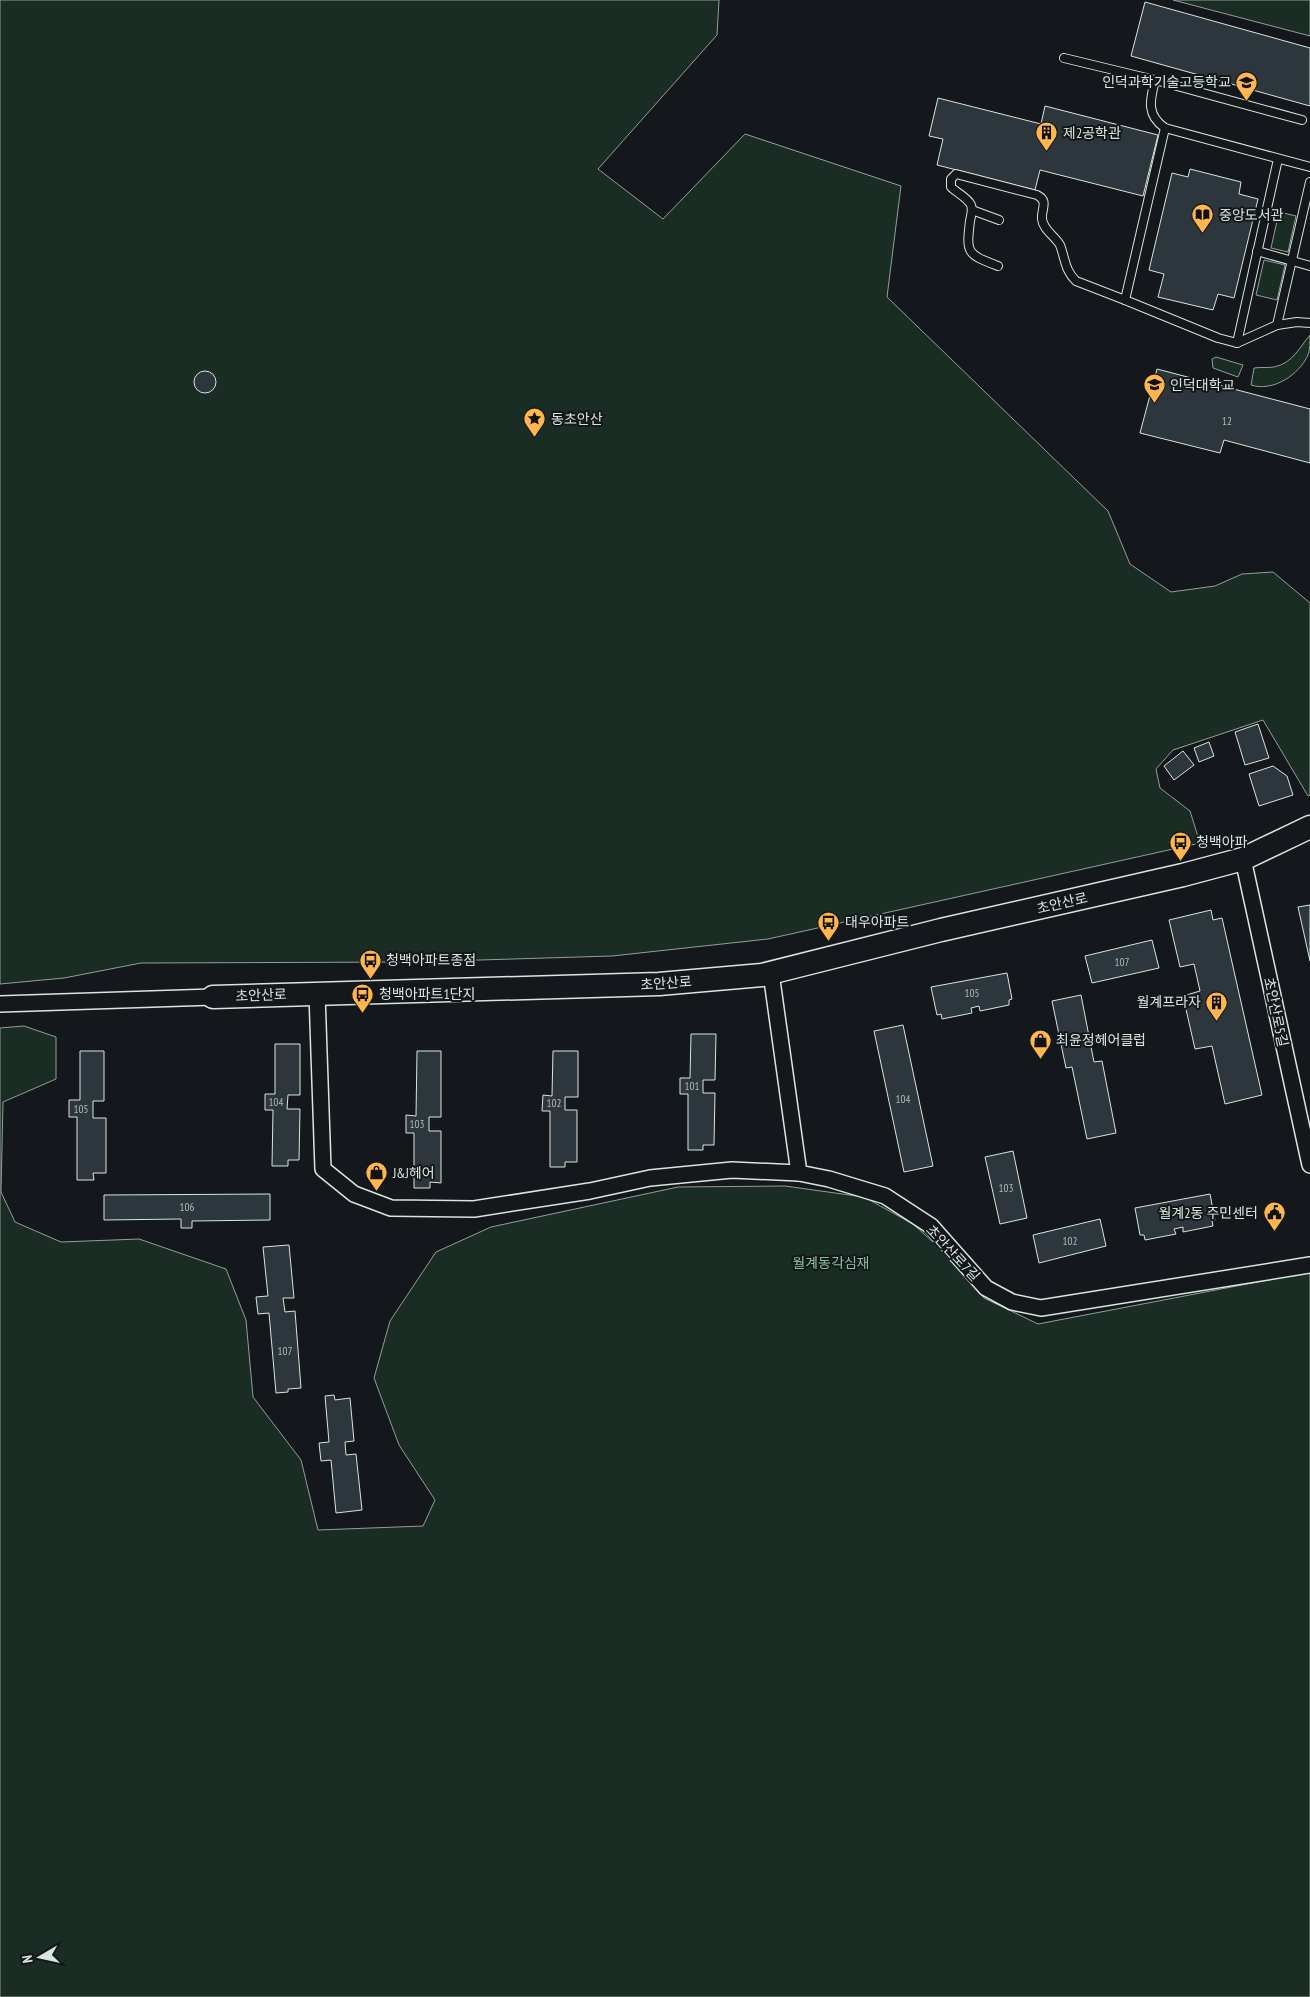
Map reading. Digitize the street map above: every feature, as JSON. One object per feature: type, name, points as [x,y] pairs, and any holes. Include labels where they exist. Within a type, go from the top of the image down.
[{"type":"street","name":"초안산로","points":[[0,1004],[659,984],[771,973],[941,930],[1184,875],[1243,859],[1310,827]]},
{"type":"street","name":"초안산로5길","points":[[1243,859],[1310,1165]]},
{"type":"street","points":[[771,973],[799,1173]]},
{"type":"street","name":"초안산로7길","points":[[317,994],[323,1169],[354,1194],[391,1208],[474,1209],[590,1191],[650,1178],[732,1170],[799,1173],[829,1179],[885,1196],[931,1226],[986,1288],[1012,1302],[1041,1308],[1310,1265]]},
{"type":"lane","points":[[1064,58],[1155,80],[1302,120]]},
{"type":"lane","points":[[1155,80],[1150,103],[1151,112],[1154,119],[1165,128],[1310,167]]},
{"type":"lane","points":[[1125,300],[1165,128]]},
{"type":"lane","points":[[1236,343],[1278,159]]},
{"type":"lane","points":[[998,266],[976,258],[970,250],[968,239],[972,210],[969,202],[951,187],[951,179],[956,174],[1040,196],[1044,201],[1042,220],[1044,226],[1060,246],[1068,272],[1076,281],[1218,338],[1236,343],[1277,325],[1297,322],[1310,323]]},
{"type":"lane","points":[[1277,325],[1310,182]]},
{"type":"lane","points":[[972,210],[999,220]]},
{"type":"lane","points":[[1257,252],[1310,266]]},
{"type":"green space","points":[[0,0],[719,0],[717,35],[598,169],[663,219],[745,134],[901,186],[887,297],[1108,511],[1130,564],[1171,592],[1215,586],[1242,574],[1273,572],[1310,603],[1310,795],[1308,796],[1263,720],[1173,750],[1156,769],[1160,788],[1190,811],[1200,843],[768,939],[612,956],[414,962],[141,963],[64,978],[0,984]]},
{"type":"green space","points":[[1173,0],[1310,0],[1310,36]]},
{"type":"green space","points":[[1279,212],[1296,216],[1288,252],[1271,248]]},
{"type":"green space","points":[[1264,260],[1285,265],[1277,300],[1256,295]]},
{"type":"green space","points":[[1310,335],[1308,355],[1292,375],[1276,384],[1268,386],[1259,387],[1251,385],[1254,368],[1281,365],[1291,359]]},
{"type":"green space","points":[[1216,357],[1243,365],[1238,377],[1213,368],[1212,359]]},
{"type":"green space","name":"월계동각심재","points":[[24,1026],[56,1037],[56,1079],[3,1102],[1,1192],[15,1222],[61,1242],[139,1239],[226,1269],[246,1320],[253,1397],[301,1460],[318,1530],[423,1526],[435,1500],[399,1445],[374,1378],[390,1321],[436,1252],[491,1227],[678,1187],[785,1186],[864,1197],[913,1224],[944,1252],[984,1298],[1038,1324],[1310,1272],[1310,1997],[0,1997],[0,1028]]},
{"type":"building","points":[[1145,2],[1310,48],[1310,106],[1131,56]]},
{"type":"building","name":"제2공학관","points":[[938,98],[1041,124],[1045,106],[1158,135],[1143,196],[1040,170],[1035,190],[937,165],[943,139],[929,136]]},
{"type":"building","name":"중앙도서관","points":[[1190,169],[1241,182],[1239,194],[1258,199],[1234,298],[1218,294],[1213,310],[1158,297],[1164,274],[1149,270],[1172,173],[1188,177]]},
{"type":"building","points":[[1157,369],[1310,409],[1310,463],[1224,440],[1220,453],[1140,433]]},
{"type":"building","points":[[205,371],[213,374],[216,382],[213,390],[205,393],[197,390],[194,382],[197,374]]},
{"type":"building","points":[[1258,724],[1269,758],[1245,765],[1235,732]]},
{"type":"building","points":[[1209,742],[1214,756],[1199,762],[1194,748]]},
{"type":"building","points":[[1183,751],[1194,765],[1174,780],[1164,766]]},
{"type":"building","points":[[1273,766],[1287,776],[1293,795],[1259,806],[1249,774]]},
{"type":"building","points":[[1310,905],[1310,961],[1298,907]]},
{"type":"building","name":"월계프라자","points":[[1211,910],[1213,920],[1222,918],[1262,1095],[1225,1104],[1212,1046],[1195,1049],[1183,996],[1200,991],[1194,964],[1180,967],[1169,920]]},
{"type":"building","points":[[1152,940],[1159,968],[1092,983],[1085,956]]},
{"type":"building","points":[[1007,973],[1012,999],[1009,1000],[1009,1005],[980,1011],[979,1006],[971,1008],[972,1013],[942,1019],[941,1014],[937,1015],[931,987]]},
{"type":"building","points":[[1081,995],[1094,1062],[1102,1061],[1116,1133],[1087,1139],[1072,1067],[1066,1068],[1052,1001]]},
{"type":"building","points":[[903,1025],[933,1166],[904,1172],[874,1031]]},
{"type":"building","points":[[691,1034],[716,1034],[715,1080],[703,1080],[703,1093],[715,1093],[714,1145],[703,1145],[703,1150],[688,1150],[688,1094],[680,1094],[680,1078],[690,1078]]},
{"type":"building","points":[[275,1044],[300,1044],[300,1095],[288,1095],[287,1109],[300,1109],[299,1160],[288,1160],[288,1166],[272,1166],[273,1110],[265,1110],[265,1094],[275,1094]]},
{"type":"building","points":[[80,1051],[104,1051],[104,1101],[93,1101],[93,1118],[106,1118],[106,1173],[93,1173],[94,1180],[77,1180],[77,1117],[69,1117],[69,1100],[80,1100]]},
{"type":"building","points":[[417,1051],[441,1051],[441,1117],[429,1117],[429,1131],[441,1131],[441,1183],[430,1182],[430,1188],[414,1188],[414,1133],[406,1133],[406,1115],[416,1116]]},
{"type":"building","points":[[553,1051],[578,1051],[578,1097],[565,1097],[565,1110],[577,1110],[577,1162],[565,1162],[565,1167],[550,1167],[550,1111],[542,1111],[543,1095],[552,1096]]},
{"type":"building","points":[[1013,1151],[1027,1218],[1000,1224],[985,1157]]},
{"type":"building","points":[[270,1194],[270,1220],[192,1221],[192,1228],[181,1228],[181,1219],[104,1220],[104,1195]]},
{"type":"building","points":[[1210,1194],[1215,1220],[1212,1221],[1213,1226],[1183,1232],[1183,1227],[1174,1229],[1176,1234],[1145,1240],[1144,1235],[1140,1235],[1135,1208]]},
{"type":"building","points":[[1100,1219],[1106,1246],[1039,1263],[1033,1235]]},
{"type":"building","points":[[289,1245],[294,1298],[283,1298],[285,1312],[295,1311],[301,1388],[288,1389],[288,1392],[276,1393],[269,1313],[258,1314],[256,1297],[268,1296],[263,1247]]},
{"type":"building","points":[[334,1395],[335,1400],[350,1398],[354,1441],[345,1442],[346,1455],[356,1454],[362,1510],[336,1513],[331,1460],[321,1461],[319,1443],[329,1442],[325,1396]]},
{"type":"place","name":"인덕과학기술고등학교","points":[[1247,101]]},
{"type":"place","name":"제2공학관","points":[[1047,152]]},
{"type":"place","name":"중앙도서관","points":[[1203,234]]},
{"type":"place","name":"인덕대학교","points":[[1154,404]]},
{"type":"place","name":"동초안산","points":[[535,438]]},
{"type":"place","name":"청백아파","points":[[1180,861]]},
{"type":"place","name":"대우아파트","points":[[829,941]]},
{"type":"place","name":"청백아파트종점","points":[[370,979]]},
{"type":"place","name":"청백아파트1단지","points":[[363,1013]]},
{"type":"place","name":"월계프라자","points":[[1217,1021]]},
{"type":"place","name":"최윤정헤어클럽","points":[[1040,1059]]},
{"type":"place","name":"J&J헤어","points":[[377,1192]]},
{"type":"place","name":"월계2동 주민센터","points":[[1274,1232]]}]
